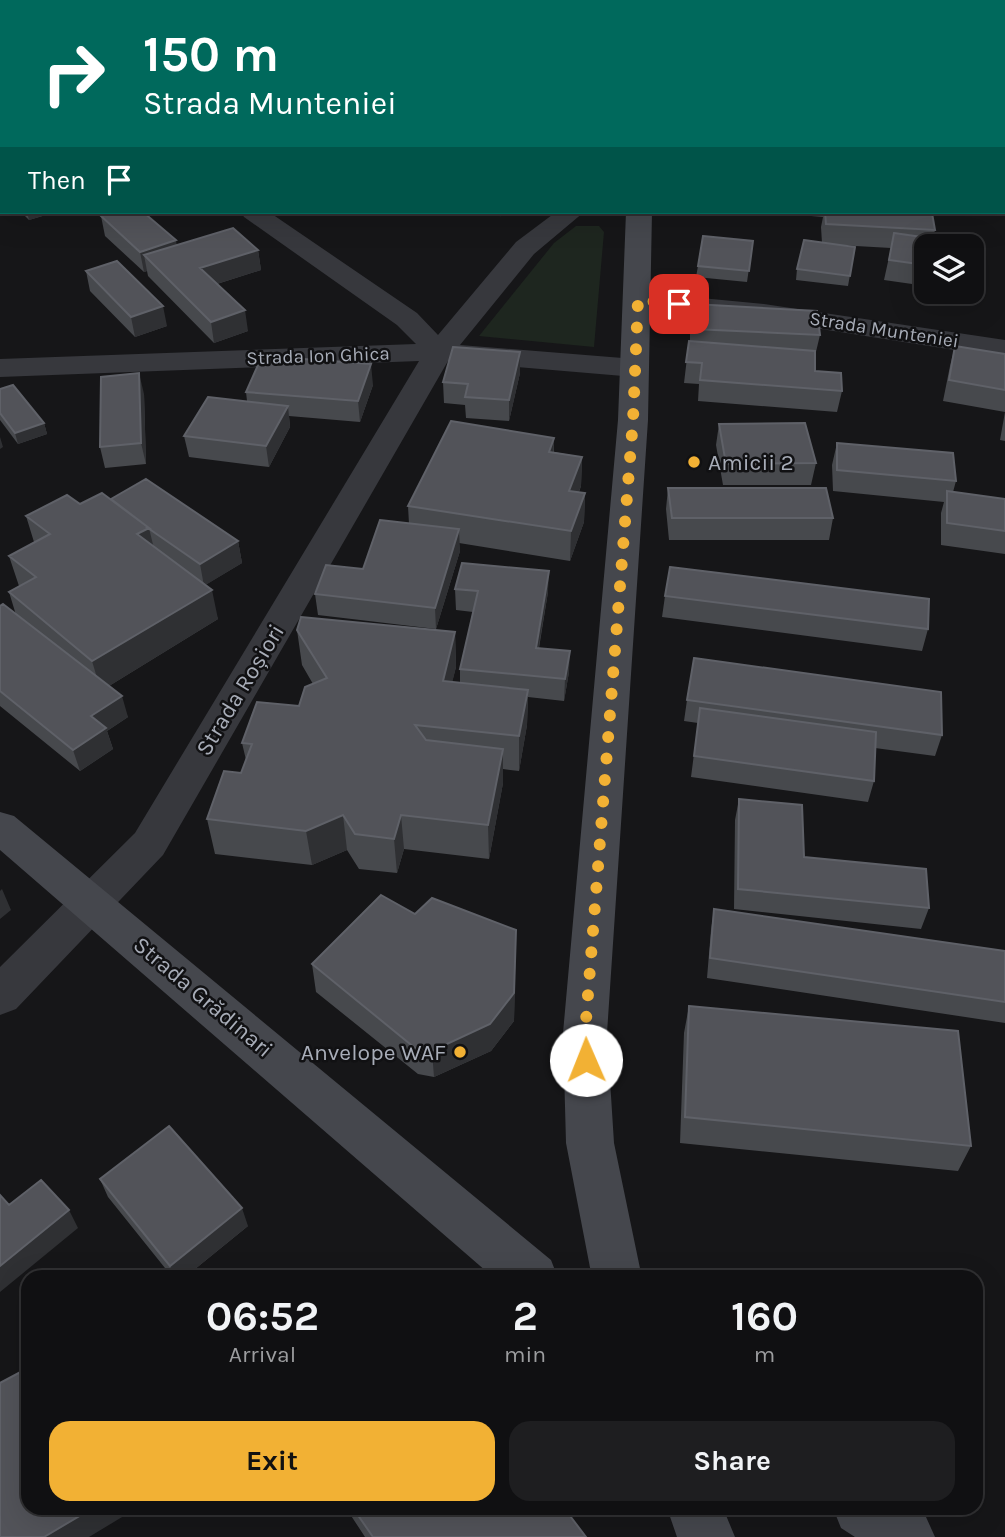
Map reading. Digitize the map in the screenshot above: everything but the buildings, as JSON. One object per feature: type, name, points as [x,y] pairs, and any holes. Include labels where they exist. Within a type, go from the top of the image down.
[{"type":"street","points":[[256,214],[407,319],[439,352]]},
{"type":"street","name":"Strada Roșiori","points":[[0,996],[149,844],[439,352],[525,248],[569,214]]},
{"type":"street","points":[[615,1270],[590,1143],[585,1033],[635,368],[639,214]]},
{"type":"street","name":"Strada Munteniei","points":[[638,300],[777,314],[1005,349]]},
{"type":"street","name":"Strada Ion Ghica","points":[[0,368],[439,352],[635,368]]},
{"type":"street","name":"Strada Grădinari","points":[[0,827],[524,1270]]},
{"type":"street","points":[[698,1515],[706,1537]]},
{"type":"street","points":[[872,1515],[906,1537]]},
{"type":"shaded area","points":[[576,226],[599,226],[604,232],[594,347],[479,336],[554,243]]},
{"type":"place","name":"Amicii 2","points":[[694,462]]},
{"type":"place","name":"Anvelope WAF","points":[[460,1052]]},
{"type":"route","points":[[586,1060],[585,1033],[633,420],[638,300],[679,304]]}]
